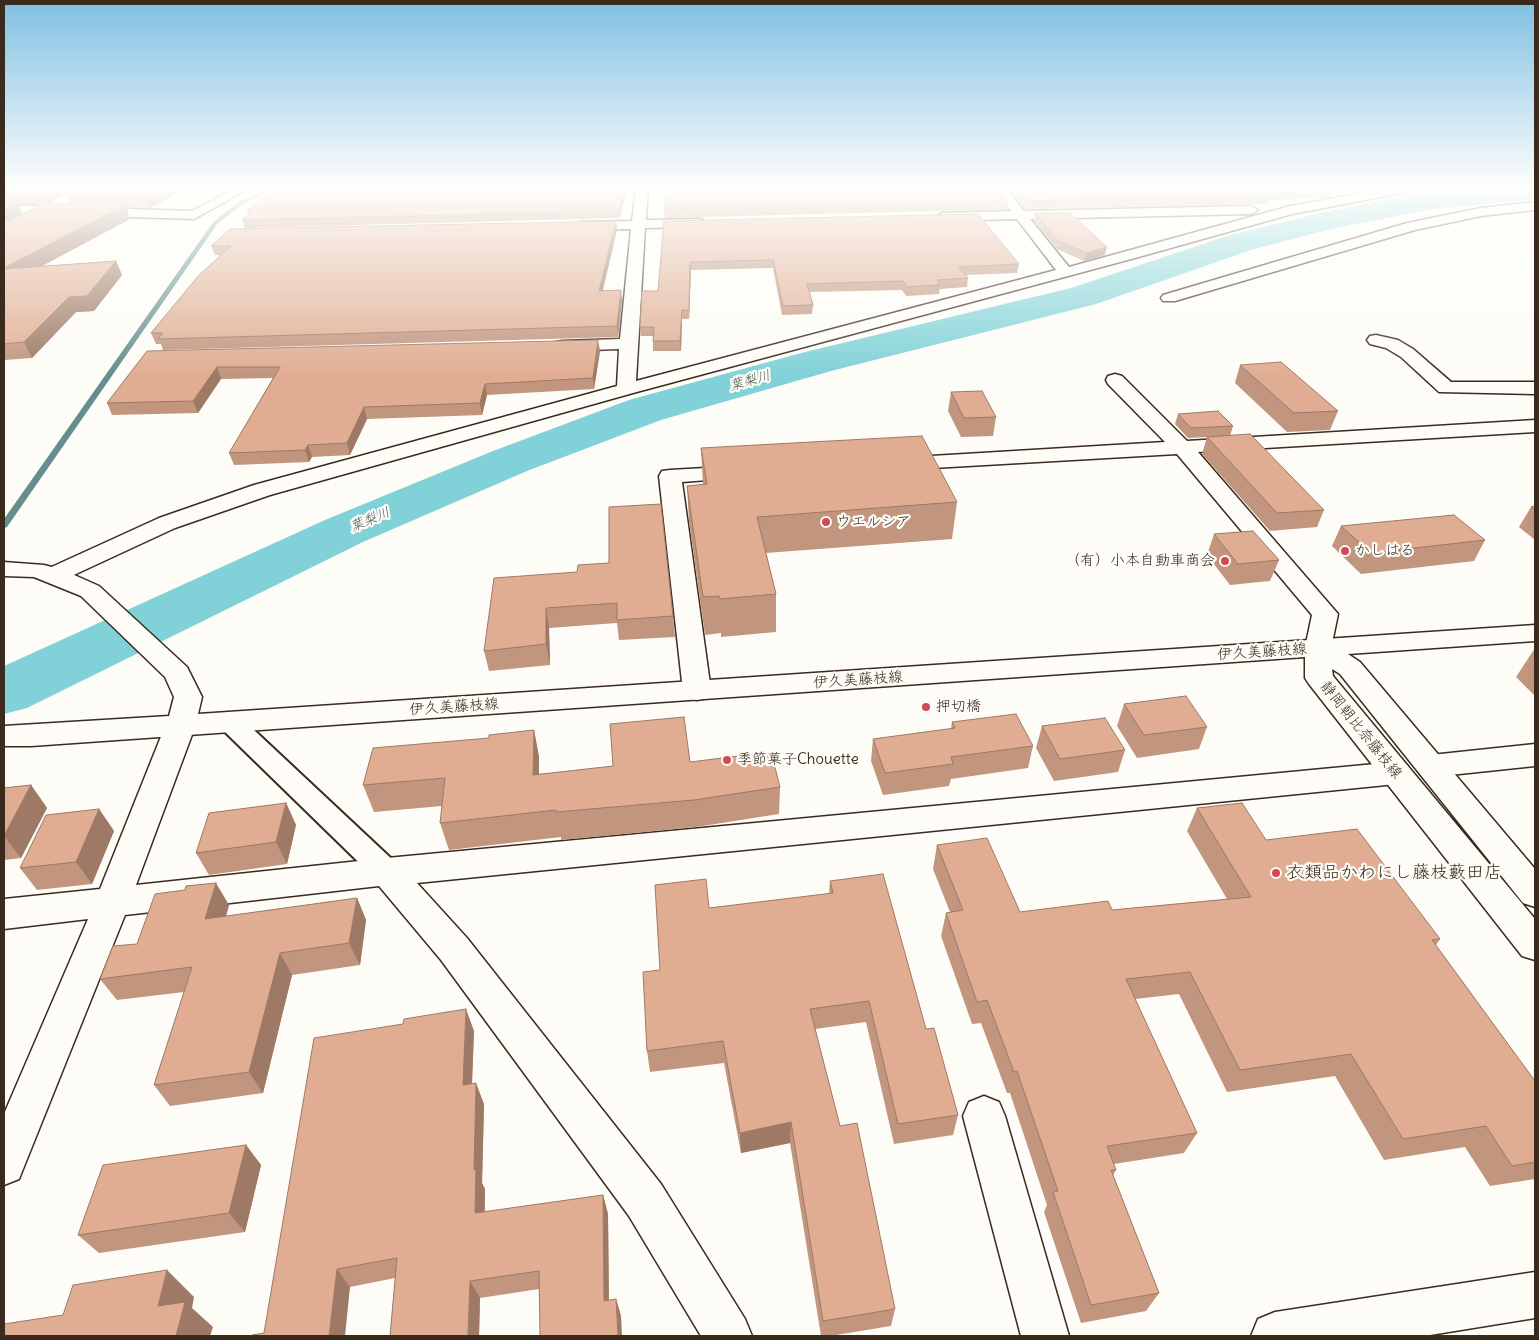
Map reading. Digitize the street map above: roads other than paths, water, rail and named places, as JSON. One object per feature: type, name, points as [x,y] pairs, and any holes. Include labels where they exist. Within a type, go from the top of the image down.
[{"type":"street","points":[[626,389],[637,251]]},
{"type":"street","points":[[1049,251],[1065,272]]},
{"type":"street","points":[[54,575],[167,523],[262,490],[626,389],[1143,251]]},
{"type":"street","points":[[1170,298],[1330,251]]},
{"type":"street","points":[[1376,340],[1392,344],[1407,352],[1446,388],[1535,388]]},
{"type":"street","points":[[549,346],[628,344]]},
{"type":"street","points":[[1115,380],[1183,448],[1325,614],[1318,648]]},
{"type":"street","points":[[877,465],[1535,426]]},
{"type":"street","points":[[697,691],[670,476],[759,471]]},
{"type":"street","points":[[4,569],[35,570],[54,575],[90,592],[177,673],[188,697],[181,724],[113,901],[4,1164]]},
{"type":"street","name":"伊久美藤枝線","points":[[17,736],[181,724],[231,723],[1535,633]]},
{"type":"street","name":"静岡朝比奈藤枝線","points":[[1318,648],[1350,668],[1535,893]]},
{"type":"street","name":"静岡朝比奈藤枝線","points":[[1318,648],[1319,678],[1535,945]]},
{"type":"street","points":[[231,723],[387,872],[454,949],[645,1200],[728,1336]]},
{"type":"street","points":[[1431,766],[1535,755]]},
{"type":"street","points":[[4,914],[387,872],[1396,773]]},
{"type":"street","points":[[984,1116],[1045,1336]]},
{"type":"street","points":[[1275,1336],[1535,1295]]},
{"type":"waterway","points":[[4,525],[196,251]]},
{"type":"waterway","name":"葉梨川","points":[[4,692],[344,531],[510,461],[645,410],[816,362],[1083,296],[1217,251]]},
{"type":"place","name":"ウエルシア","points":[[826,522]]},
{"type":"place","name":"かしはる","points":[[1345,551]]},
{"type":"place","name":"（有）小本自動車商会","points":[[1225,561]]},
{"type":"place","name":"押切橋","points":[[926,707]]},
{"type":"place","name":"季節菓子Chouette","points":[[727,760]]},
{"type":"place","name":"衣類品かわにし藤枝藪田店","points":[[1276,873]]}]
